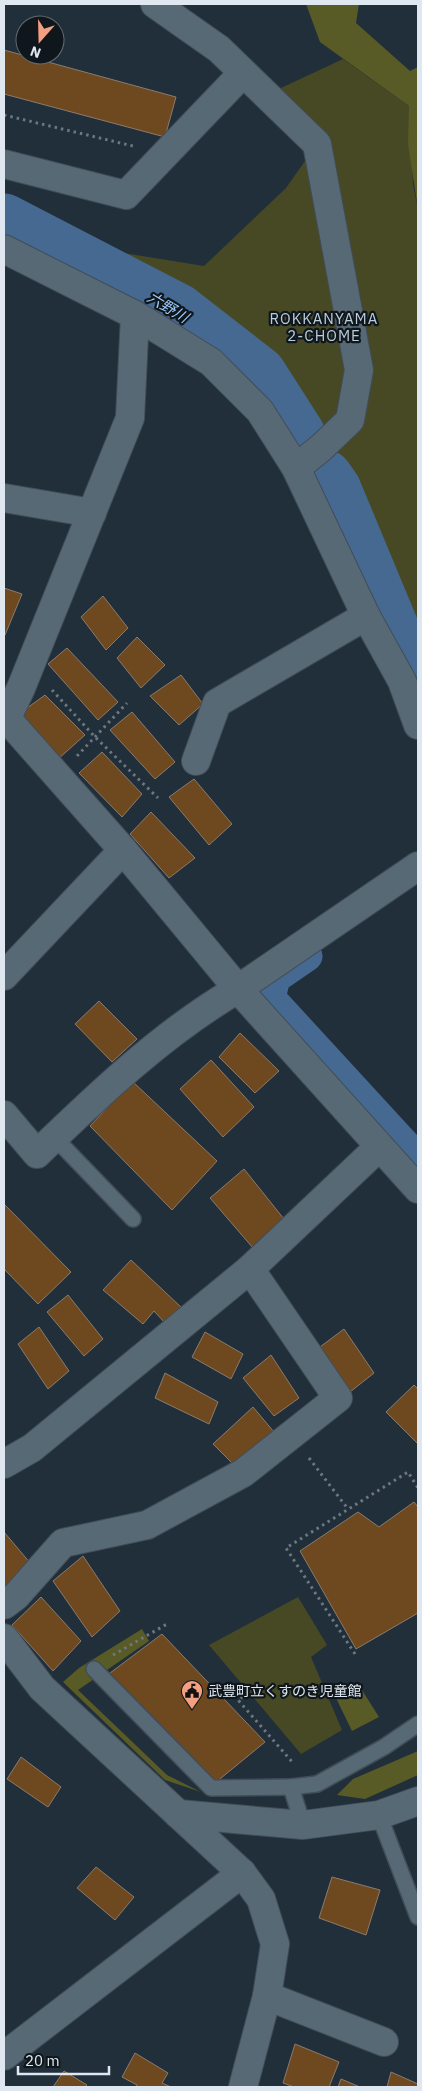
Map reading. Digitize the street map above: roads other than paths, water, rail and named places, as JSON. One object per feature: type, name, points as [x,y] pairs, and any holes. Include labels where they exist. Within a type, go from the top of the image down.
[{"type":"street","points":[[155,4],[219,49],[317,144],[359,370],[350,420],[322,447],[296,468]]},
{"type":"street","points":[[4,164],[126,195],[243,73]]},
{"type":"street","points":[[4,249],[135,315],[211,362],[260,411],[296,468],[366,616],[410,688],[418,725]]},
{"type":"street","points":[[135,315],[130,418],[92,513],[12,686],[6,722],[123,850],[238,989],[418,1189]]},
{"type":"street","points":[[4,498],[92,513]]},
{"type":"street","points":[[196,761],[217,703],[366,616]]},
{"type":"street","points":[[4,976],[123,850]]},
{"type":"street","points":[[7,1126],[37,1154],[158,1045],[207,1007],[238,989],[418,866]]},
{"type":"street","points":[[4,1464],[32,1448],[250,1269],[379,1147]]},
{"type":"street","points":[[4,1605],[16,1596],[63,1543],[147,1525],[243,1473],[338,1398],[250,1269]]},
{"type":"street","points":[[4,1638],[42,1688],[242,1873],[261,1899],[275,1944],[267,1996],[243,2087]]},
{"type":"street","points":[[178,1814],[304,1825],[379,1815],[418,1801]]},
{"type":"street","points":[[4,2056],[242,1873]]},
{"type":"street","points":[[267,1996],[384,2042]]},
{"type":"lane","points":[[54,1138],[134,1220]]},
{"type":"lane","points":[[94,1669],[211,1788],[292,1787],[317,1784],[384,1747],[418,1724]]},
{"type":"lane","points":[[292,1787],[304,1825]]},
{"type":"lane","points":[[379,1815],[418,1917]]},
{"type":"waterway","name":"六野川","points":[[4,221],[178,311],[259,374],[298,435]]},
{"type":"waterway","name":"六野川","points":[[325,477],[334,490],[403,656]]},
{"type":"waterway","points":[[307,956],[275,978],[270,998],[418,1159]]},
{"type":"place","name":"武豊町立くすのき児童館","points":[[192,1710]]},
{"type":"district","name":"ROKKANYAMA 2-CHOME","points":[[324,326]]}]
